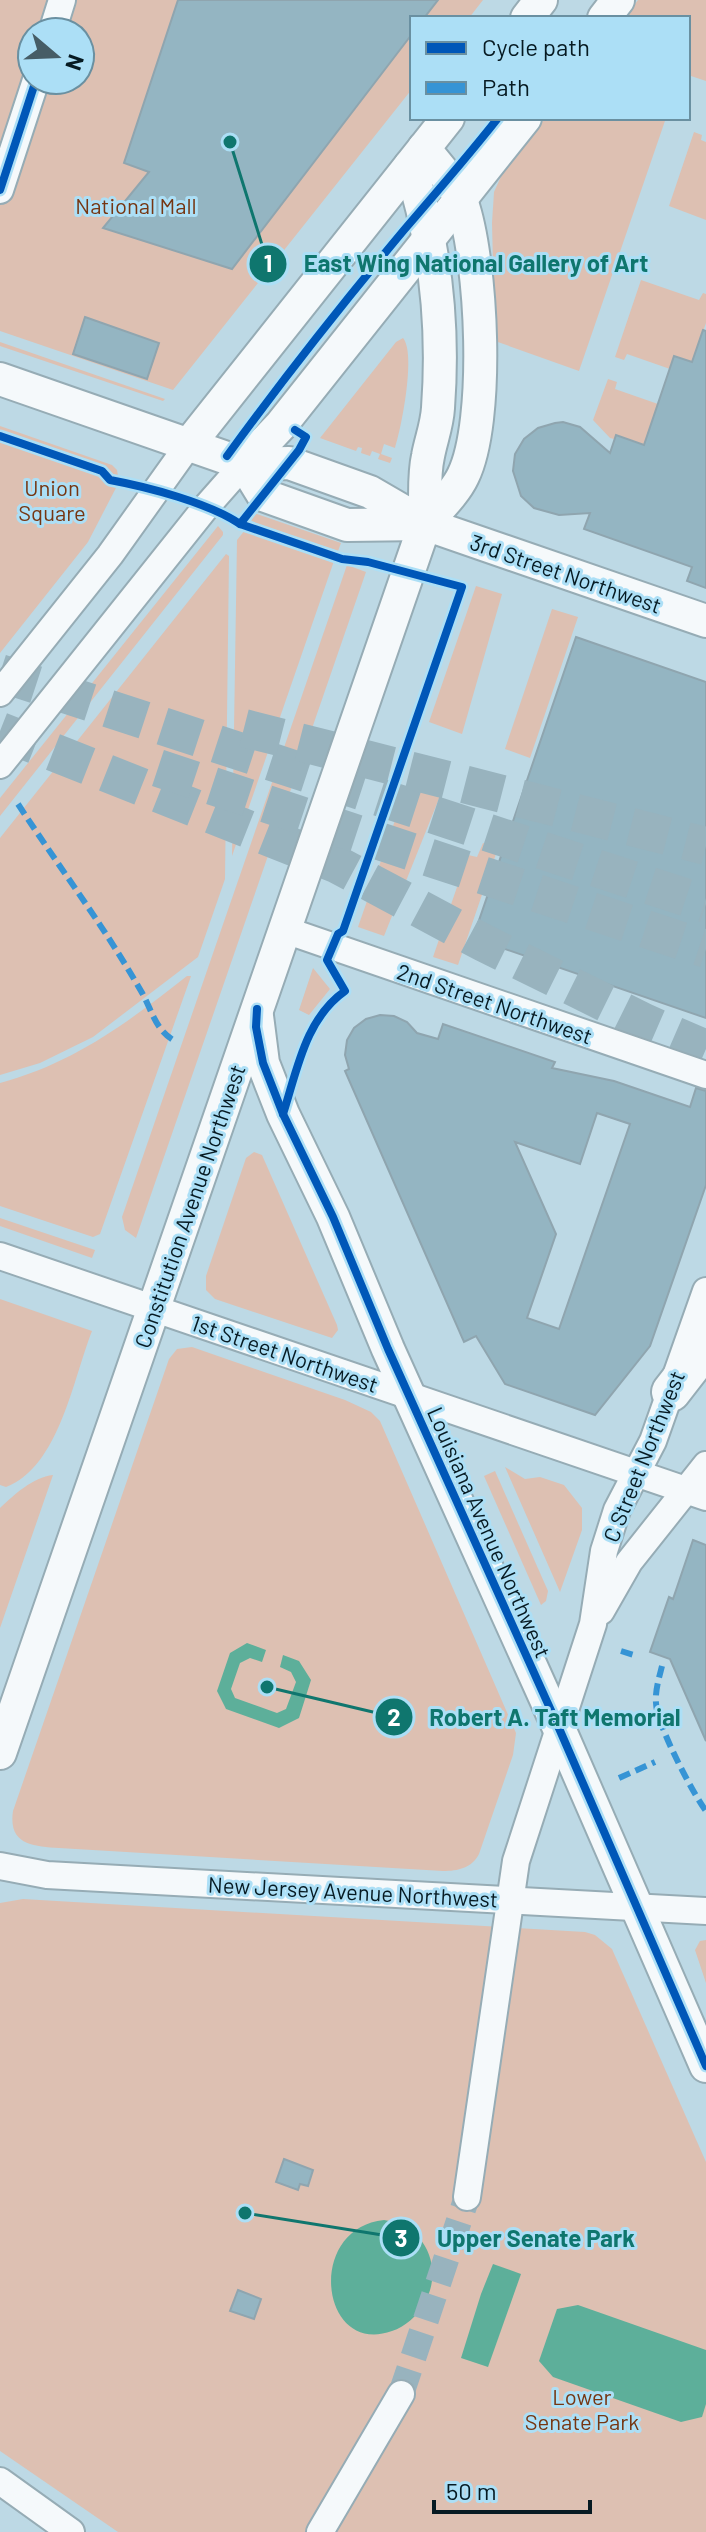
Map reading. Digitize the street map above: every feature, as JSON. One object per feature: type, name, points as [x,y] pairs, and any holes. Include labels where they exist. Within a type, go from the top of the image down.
[{"type":"highway","points":[[671,1392],[706,1347]]},
{"type":"main road","points":[[529,16],[541,0]]},
{"type":"main road","points":[[606,16],[618,0]]},
{"type":"main road","points":[[190,443],[446,120]]},
{"type":"main road","points":[[244,464],[281,425],[523,120]]},
{"type":"main road","name":"Constitution Avenue Northwest","points":[[417,157],[461,199],[474,252],[480,356],[476,418],[464,475],[425,524]]},
{"type":"main road","name":"Constitution Avenue Northwest","points":[[0,1753],[425,524],[427,458],[438,413],[439,380],[434,278],[417,157]]},
{"type":"main road","name":"3rd Street Northwest","points":[[0,379],[244,464],[289,463],[370,492],[425,524],[706,621]]},
{"type":"main road","name":"Louisiana Avenue Northwest","points":[[257,1009],[259,1047],[268,1078],[333,1217],[706,2066]]},
{"type":"street","points":[[0,190],[31,96]]},
{"type":"street","points":[[0,693],[110,555],[190,443]]},
{"type":"street","points":[[0,765],[206,507],[244,464]]},
{"type":"street","name":"2nd Street Northwest","points":[[285,930],[706,1075]]},
{"type":"street","name":"1st Street Northwest","points":[[0,1256],[696,1494]]},
{"type":"street","name":"C Street Northwest","points":[[467,2197],[516,1861],[593,1624],[604,1551],[617,1510],[653,1441],[706,1291]]},
{"type":"street","points":[[593,1624],[629,1562],[696,1494],[706,1465]]},
{"type":"street","name":"New Jersey Avenue Northwest","points":[[0,1866],[47,1875],[706,1911]]},
{"type":"street","points":[[320,2532],[401,2394]]},
{"type":"street","points":[[0,2481],[71,2532]]},
{"type":"green space","name":"National Mall","points":[[0,0],[483,0],[471,16],[410,16],[410,92],[173,390],[0,331]]},
{"type":"green space","points":[[638,0],[706,0],[706,81],[690,76],[690,16],[626,16]]},
{"type":"green space","points":[[543,120],[665,120],[579,371],[495,341],[492,223],[494,192],[503,172]]},
{"type":"green space","points":[[694,132],[702,135],[701,140],[706,142],[706,220],[669,206]]},
{"type":"green space","points":[[641,280],[699,300],[703,293],[706,294],[706,323],[692,362],[670,369],[627,354],[624,360],[615,357]]},
{"type":"green space","points":[[403,338],[407,346],[408,374],[401,424],[395,448],[384,444],[381,454],[392,458],[390,463],[378,459],[380,454],[372,451],[370,456],[361,453],[362,448],[358,447],[356,451],[320,438],[396,342]]},
{"type":"green space","points":[[0,342],[165,399],[163,401],[0,346]]},
{"type":"green space","points":[[608,379],[617,382],[615,389],[658,404],[654,416],[660,419],[650,447],[616,436],[610,438],[593,420]]},
{"type":"green space","name":"Union Square","points":[[0,426],[112,465],[117,470],[119,482],[88,542],[0,653]]},
{"type":"green space","points":[[254,513],[341,543],[338,551],[251,522]]},
{"type":"green space","points":[[218,526],[223,535],[0,816],[0,798]]},
{"type":"green space","points":[[245,530],[334,561],[232,856],[237,540]]},
{"type":"green space","points":[[226,554],[229,556],[225,879],[198,957],[93,1037],[40,1063],[0,1075],[0,838]]},
{"type":"green space","points":[[347,565],[366,572],[136,1238],[125,1230],[122,1217]]},
{"type":"green space","points":[[476,586],[502,594],[462,734],[429,722]]},
{"type":"green space","points":[[552,609],[578,617],[530,758],[505,749]]},
{"type":"green space","points":[[409,780],[442,791],[384,936],[358,927]]},
{"type":"green space","points":[[483,843],[498,848],[458,965],[433,957],[468,855],[477,857]]},
{"type":"green space","points":[[313,968],[330,989],[309,1015],[299,1010]]},
{"type":"green space","points":[[191,976],[100,1234],[93,1237],[0,1206],[0,1083],[27,1075],[99,1040]]},
{"type":"green space","points":[[254,1152],[262,1155],[337,1325],[338,1330],[332,1338],[215,1299],[206,1290],[206,1276],[246,1158]]},
{"type":"green space","points":[[0,1218],[95,1250],[92,1258],[0,1226]]},
{"type":"green space","points":[[0,1299],[92,1331],[62,1420],[51,1442],[24,1477],[6,1487],[0,1485]]},
{"type":"green space","points":[[192,1347],[345,1400],[371,1412],[380,1421],[516,1733],[513,1755],[479,1854],[468,1866],[443,1871],[59,1848],[24,1842],[14,1831],[13,1811],[169,1359],[177,1349]]},
{"type":"green space","points":[[505,1467],[525,1479],[540,1477],[564,1485],[582,1508],[582,1530],[560,1592]]},
{"type":"green space","points":[[495,1471],[548,1591],[546,1601],[541,1605],[484,1476]]},
{"type":"green space","points":[[53,1475],[0,1628],[0,1508],[31,1483]]},
{"type":"green space","name":"Lower Senate Park","points":[[23,1899],[585,1932],[595,1935],[612,1949],[706,2162],[706,2532],[118,2532],[0,2451],[0,1903]]},
{"type":"green space","points":[[706,1940],[706,1983],[695,1950],[700,1941]]},
{"type":"shaded area","points":[[247,1643],[266,1650],[262,1662],[250,1658],[240,1663],[231,1689],[235,1698],[277,1713],[286,1709],[296,1682],[291,1672],[280,1667],[283,1655],[299,1661],[311,1680],[299,1718],[279,1728],[226,1709],[217,1691],[230,1653]]},
{"type":"shaded area","points":[[384,2220],[410,2230],[420,2239],[427,2250],[432,2276],[430,2290],[418,2313],[402,2327],[368,2334],[349,2326],[337,2309],[331,2288],[333,2265],[342,2244],[359,2228]]},
{"type":"shaded area","points":[[493,2264],[521,2274],[488,2367],[461,2358]]},
{"type":"shaded area","points":[[578,2305],[706,2350],[706,2404],[702,2417],[681,2422],[553,2377],[539,2361],[557,2309]]},
{"type":"building","points":[[178,0],[438,0],[426,16],[410,16],[410,37],[232,269],[103,228],[149,172],[124,163]]},
{"type":"building","points":[[85,317],[159,343],[147,379],[73,354]]},
{"type":"building","points":[[703,330],[706,331],[706,588],[687,581],[692,567],[584,529],[590,513],[559,515],[534,508],[521,496],[513,471],[515,454],[524,439],[538,428],[555,423],[580,427],[610,453],[616,435],[644,445],[674,356],[692,362]]},
{"type":"building","points":[[576,637],[706,682],[706,1018],[473,938]]},
{"type":"building","points":[[380,1015],[394,1016],[407,1022],[417,1033],[438,1039],[443,1024],[555,1062],[552,1068],[614,1081],[690,1107],[696,1088],[706,1091],[706,1185],[650,1346],[595,1415],[505,1384],[476,1336],[464,1342],[345,1071],[349,1069],[345,1055],[347,1040],[354,1028],[366,1019]],"holes":[[[597,1113],[630,1124],[559,1329],[527,1318],[556,1234],[515,1142],[580,1164]]]},
{"type":"building","points":[[693,1540],[706,1545],[706,1741],[670,1659],[650,1652],[669,1597],[673,1599]]},
{"type":"building","points":[[284,2159],[313,2170],[308,2186],[300,2184],[298,2190],[276,2182]]},
{"type":"building","points":[[238,2290],[261,2299],[254,2319],[230,2311]]},
{"type":"tunnel","points":[[0,673],[706,904]]},
{"type":"tunnel","points":[[244,728],[706,846]]},
{"type":"tunnel","points":[[0,731],[336,864],[484,943],[706,1049]]},
{"type":"tunnel","points":[[158,768],[706,949]]},
{"type":"tunnel","points":[[401,2394],[467,2197]]},
{"type":"marked path","points":[[18,804],[112,943],[158,1025],[175,1041]]},
{"type":"marked path","points":[[621,1651],[634,1655]]},
{"type":"marked path","points":[[662,1666],[656,1694],[658,1713],[676,1758],[706,1811]]},
{"type":"marked path","points":[[619,1778],[655,1762]]},
{"type":"cycle path","points":[[0,190],[31,96]]},
{"type":"cycle path","points":[[227,456],[336,313],[496,120]]},
{"type":"cycle path","points":[[240,524],[299,450],[306,437],[295,430]]},
{"type":"cycle path","points":[[0,436],[102,471],[110,480],[160,491],[227,516],[240,524],[342,559],[368,562],[462,587],[343,931],[338,934],[327,960],[345,991],[331,1003],[311,1031],[283,1114]]},
{"type":"cycle path","points":[[257,1009],[256,1027],[263,1063],[283,1114],[333,1217],[388,1349],[558,1726],[706,2066]]},
{"type":"place","name":"East Wing National Gallery of Art","points":[[230,142]]},
{"type":"place","name":"Robert A. Taft Memorial","points":[[267,1687]]},
{"type":"place","name":"Upper Senate Park","points":[[245,2213]]}]
